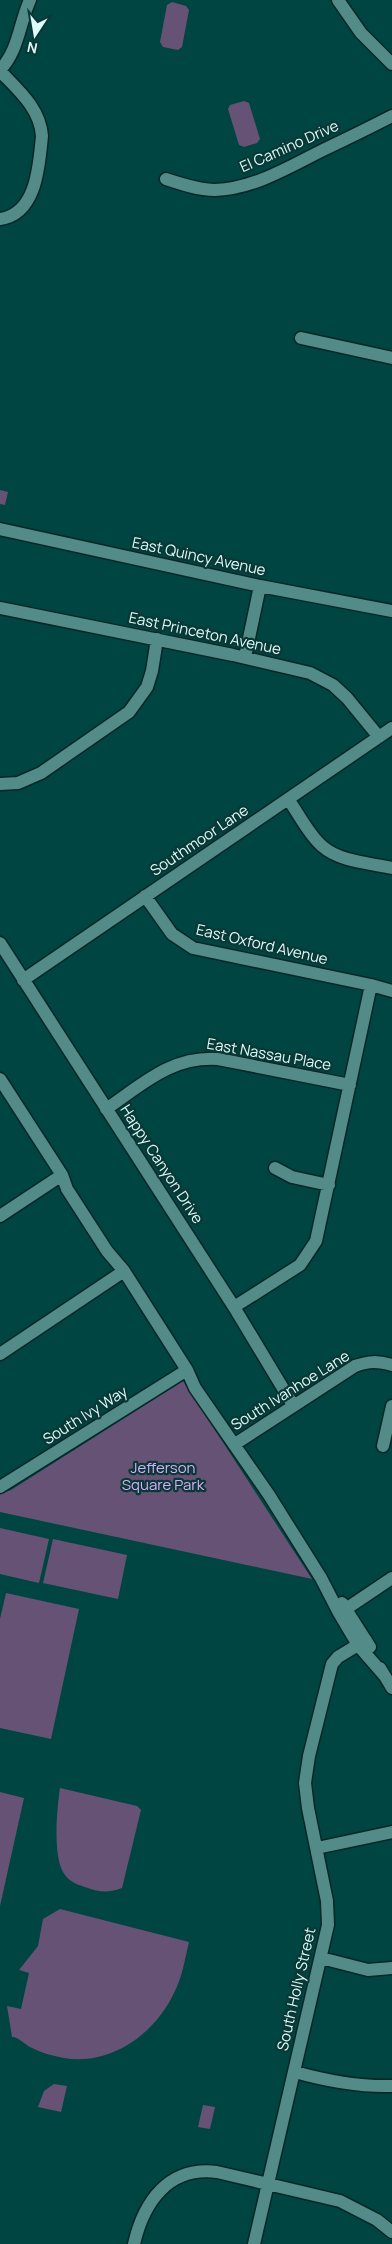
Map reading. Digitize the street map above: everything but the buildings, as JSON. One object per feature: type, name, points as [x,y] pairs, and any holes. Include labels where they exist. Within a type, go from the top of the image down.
[{"type":"street","points":[[0,219],[18,212],[24,207],[32,194],[42,136],[41,126],[36,113],[27,100],[0,71],[12,56],[16,47],[22,21],[30,0]]},
{"type":"street","points":[[344,2],[368,40],[392,64]]},
{"type":"street","name":"El Camino Drive","points":[[166,179],[193,187],[214,190],[237,187],[260,180],[392,116]]},
{"type":"street","points":[[301,338],[392,358]]},
{"type":"street","name":"East Quincy Avenue","points":[[0,529],[260,586],[392,611]]},
{"type":"street","points":[[245,657],[260,586]]},
{"type":"street","name":"East Princeton Avenue","points":[[0,608],[245,657],[318,676],[347,698],[378,737]]},
{"type":"street","points":[[0,784],[18,783],[41,773],[130,712],[147,687],[152,671],[157,639]]},
{"type":"street","name":"Southmoor Lane","points":[[23,980],[392,728]]},
{"type":"street","points":[[288,799],[318,842],[328,851],[343,858],[392,868]]},
{"type":"street","name":"East Oxford Avenue","points":[[146,896],[172,934],[192,948],[392,991]]},
{"type":"street","name":"Happy Canyon Drive","points":[[0,943],[234,1307],[293,1405]]},
{"type":"street","points":[[234,1307],[300,1265],[316,1241],[371,985]]},
{"type":"street","name":"East Nassau Place","points":[[106,1109],[171,1066],[200,1058],[218,1059],[350,1084]]},
{"type":"street","points":[[0,1079],[62,1175],[73,1183],[114,1247],[124,1272],[187,1370],[199,1380],[226,1422],[235,1444],[392,1688]]},
{"type":"street","points":[[275,1168],[292,1176],[329,1185]]},
{"type":"street","points":[[0,1216],[62,1175]]},
{"type":"street","points":[[0,1354],[124,1272]]},
{"type":"street","name":"South Ivanhoe Lane","points":[[235,1444],[355,1366],[377,1361],[392,1365]]},
{"type":"street","name":"South Ivy Way","points":[[0,1487],[187,1370]]},
{"type":"street","points":[[383,1446],[392,1406]]},
{"type":"street","points":[[343,1611],[392,1578]]},
{"type":"street","name":"South Holly Street","points":[[254,2244],[321,1958],[328,1915],[306,1795],[305,1776],[308,1756],[330,1669],[338,1656],[362,1642]]},
{"type":"street","points":[[317,1848],[392,1832]]},
{"type":"street","points":[[321,1958],[368,1970],[392,1968]]},
{"type":"street","points":[[294,2072],[349,2084],[373,2087],[392,2086]]},
{"type":"street","points":[[134,2244],[148,2206],[167,2185],[179,2176],[195,2171],[208,2171],[340,2201],[377,2220],[392,2232]]},
{"type":"green space","points":[[172,2],[186,6],[189,10],[182,47],[178,50],[163,47],[160,42],[167,5]]},
{"type":"green space","points":[[244,101],[249,103],[260,139],[257,143],[244,147],[239,145],[228,109],[230,105]]},
{"type":"green space","points":[[0,490],[8,492],[5,505],[0,504]]},
{"type":"green space","name":"Jefferson Square Park","points":[[183,1381],[312,1579],[0,1512],[0,1494],[11,1490]]},
{"type":"green space","points":[[0,1528],[49,1539],[39,1583],[0,1574]]},
{"type":"green space","points":[[53,1539],[127,1555],[118,1599],[43,1583]]},
{"type":"green space","points":[[6,1593],[79,1609],[51,1739],[0,1728],[0,1619]]},
{"type":"green space","points":[[60,1788],[137,1806],[141,1810],[122,1888],[110,1891],[92,1890],[75,1883],[65,1875],[58,1857],[56,1833]]},
{"type":"green space","points":[[0,1792],[24,1798],[0,1906]]},
{"type":"green space","points":[[60,1909],[189,1942],[177,1987],[166,2008],[143,2034],[114,2052],[98,2057],[64,2058],[36,2050],[17,2038],[12,2037],[7,2006],[21,2009],[29,1973],[19,1970],[38,1946],[43,1919]]},
{"type":"green space","points":[[54,2084],[67,2086],[61,2112],[38,2107],[44,2091]]},
{"type":"green space","points":[[203,2105],[215,2107],[210,2129],[198,2127]]}]
